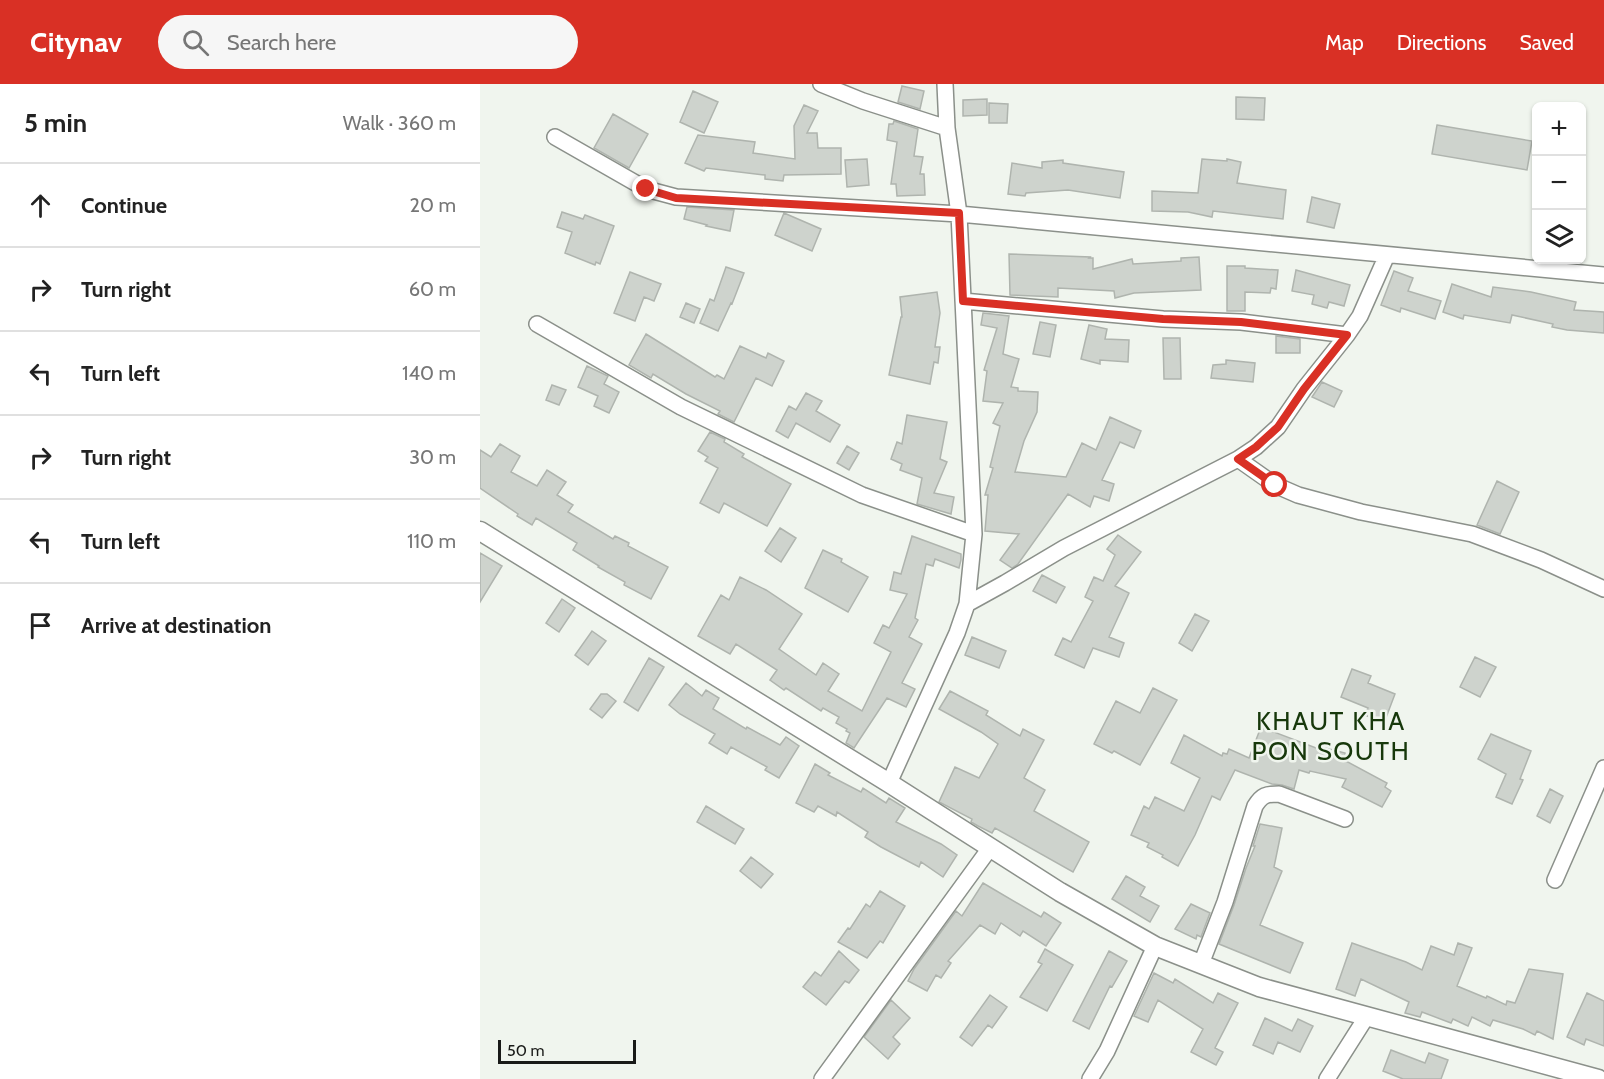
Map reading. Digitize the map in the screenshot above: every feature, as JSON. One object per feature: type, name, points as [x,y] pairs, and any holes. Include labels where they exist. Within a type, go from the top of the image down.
[{"type":"street","points":[[821,84],[863,101],[947,128]]},
{"type":"street","points":[[889,783],[957,633],[967,604],[974,534],[959,213],[947,128],[945,84]]},
{"type":"street","points":[[555,137],[646,189],[676,198],[959,213],[1604,275]]},
{"type":"street","points":[[967,604],[1064,548],[1238,459],[1256,447],[1278,427],[1360,316],[1387,255]]},
{"type":"street","points":[[963,301],[1163,319],[1241,322],[1347,335]]},
{"type":"street","points":[[537,324],[681,407],[862,495],[974,534]]},
{"type":"street","points":[[1238,459],[1275,485],[1298,495],[1361,512],[1472,534],[1541,560],[1604,589]]},
{"type":"street","points":[[480,531],[889,783],[1060,892],[1155,946],[1259,987],[1598,1079]]},
{"type":"street","points":[[1555,880],[1604,768]]},
{"type":"street","points":[[1201,964],[1225,902],[1255,806],[1260,798],[1268,794],[1279,794],[1345,819]]},
{"type":"street","points":[[822,1079],[990,848]]},
{"type":"street","points":[[1090,1079],[1107,1051],[1155,946]]},
{"type":"street","points":[[1327,1079],[1367,1016]]},
{"type":"building","points":[[902,86],[924,91],[920,109],[898,102]]},
{"type":"building","points":[[693,91],[718,102],[704,133],[680,122]]},
{"type":"building","points":[[1236,97],[1265,98],[1264,120],[1236,119]]},
{"type":"building","points":[[987,99],[987,115],[963,116],[963,100]]},
{"type":"building","points":[[989,103],[1008,104],[1007,123],[989,123]]},
{"type":"building","points":[[804,105],[818,111],[807,133],[817,133],[818,148],[841,148],[841,174],[784,175],[783,181],[765,179],[765,175],[706,168],[704,171],[685,163],[698,135],[755,142],[753,153],[795,159],[794,126]]},
{"type":"building","points":[[613,114],[648,134],[629,168],[594,148]]},
{"type":"building","points":[[894,121],[918,129],[914,156],[923,157],[920,174],[924,174],[925,195],[897,196],[896,184],[891,184],[897,142],[887,140],[889,124],[893,124]]},
{"type":"building","points":[[1437,125],[1532,141],[1527,170],[1432,154]]},
{"type":"building","points":[[867,159],[869,185],[847,187],[845,160]]},
{"type":"building","points":[[1202,159],[1227,161],[1227,159],[1241,162],[1237,183],[1286,190],[1283,219],[1213,211],[1212,217],[1188,212],[1152,211],[1152,191],[1198,193]]},
{"type":"building","points":[[1063,160],[1063,163],[1124,172],[1120,198],[1068,190],[1026,193],[1025,196],[1008,194],[1012,163],[1042,168],[1042,162]]},
{"type":"building","points":[[1312,197],[1340,204],[1334,228],[1307,222]]},
{"type":"building","points":[[687,207],[734,210],[730,231],[684,219]]},
{"type":"building","points":[[562,212],[583,219],[585,215],[614,226],[600,264],[596,262],[595,265],[565,253],[572,232],[557,227]]},
{"type":"building","points":[[784,213],[821,229],[812,251],[775,235]]},
{"type":"building","points":[[1009,254],[1090,257],[1093,258],[1093,269],[1132,259],[1133,264],[1181,261],[1181,258],[1199,257],[1201,290],[1134,293],[1115,298],[1114,291],[1058,288],[1058,297],[1010,295]]},
{"type":"building","points":[[1227,266],[1278,270],[1276,289],[1271,288],[1270,293],[1245,292],[1245,311],[1227,311]]},
{"type":"building","points":[[726,267],[744,273],[718,331],[700,323],[710,299],[714,301]]},
{"type":"building","points":[[1296,270],[1350,285],[1344,306],[1329,302],[1327,308],[1312,304],[1314,295],[1292,291]]},
{"type":"building","points":[[1394,271],[1413,278],[1408,291],[1441,301],[1435,319],[1401,308],[1400,312],[1381,305]]},
{"type":"building","points":[[630,272],[661,284],[654,301],[644,297],[635,321],[614,313]]},
{"type":"building","points":[[1452,284],[1491,297],[1493,287],[1531,292],[1576,302],[1574,310],[1604,312],[1604,333],[1567,330],[1552,327],[1553,324],[1512,315],[1510,323],[1464,315],[1463,319],[1443,312]]},
{"type":"building","points":[[937,292],[940,313],[935,347],[940,347],[938,363],[934,362],[930,384],[889,375],[902,317],[900,297]]},
{"type":"building","points":[[686,303],[700,309],[694,323],[680,317]]},
{"type":"building","points":[[983,313],[1009,316],[1003,354],[1019,359],[1011,387],[1018,388],[1018,391],[1038,392],[1037,412],[1024,441],[1015,472],[1066,477],[1082,443],[1096,450],[1110,417],[1141,431],[1134,448],[1120,442],[1102,480],[1114,484],[1109,501],[1094,496],[1090,507],[1068,494],[1018,564],[1012,568],[1000,560],[1019,534],[985,531],[988,495],[985,495],[993,468],[990,467],[1000,426],[993,423],[1003,403],[983,401],[987,371],[984,370],[997,328],[981,325]]},
{"type":"building","points":[[1040,322],[1056,325],[1050,357],[1033,354]]},
{"type":"building","points":[[1089,325],[1107,329],[1105,339],[1129,340],[1128,362],[1100,360],[1100,364],[1081,359]]},
{"type":"building","points":[[646,334],[715,377],[717,375],[724,379],[740,346],[766,358],[768,353],[784,361],[772,386],[756,378],[734,422],[718,414],[720,411],[653,374],[651,378],[629,365]]},
{"type":"building","points":[[1276,336],[1300,339],[1300,353],[1276,353]]},
{"type":"building","points":[[1163,338],[1180,338],[1181,379],[1164,379]]},
{"type":"building","points":[[1226,360],[1255,363],[1253,382],[1211,378],[1213,365],[1226,364]]},
{"type":"building","points":[[587,366],[608,376],[604,384],[619,392],[609,413],[594,406],[598,396],[578,387]]},
{"type":"building","points":[[1322,382],[1342,391],[1334,407],[1312,397]]},
{"type":"building","points":[[552,385],[566,390],[559,405],[546,400]]},
{"type":"building","points":[[806,393],[822,401],[816,411],[840,425],[830,442],[796,423],[788,438],[776,431],[789,406],[796,410]]},
{"type":"building","points":[[907,415],[947,422],[940,459],[947,462],[934,493],[954,497],[951,514],[917,504],[922,478],[900,470],[902,464],[891,459],[897,442],[902,444]]},
{"type":"building","points":[[710,432],[725,439],[724,442],[744,454],[742,457],[791,484],[767,526],[724,503],[719,513],[700,503],[718,468],[705,461],[708,457],[698,451]]},
{"type":"building","points":[[500,444],[520,456],[511,472],[537,486],[547,470],[566,482],[557,495],[573,505],[568,512],[613,539],[615,536],[629,543],[628,546],[668,567],[651,599],[624,585],[625,582],[573,550],[577,543],[536,518],[532,525],[480,488],[480,450],[491,457]]},
{"type":"building","points":[[847,446],[859,453],[849,470],[837,463]]},
{"type":"building","points":[[1497,481],[1519,492],[1500,534],[1477,525]]},
{"type":"building","points":[[780,528],[796,538],[781,562],[765,551]]},
{"type":"building","points":[[1118,535],[1141,552],[1115,586],[1129,593],[1109,637],[1124,643],[1119,657],[1093,648],[1084,668],[1055,655],[1063,638],[1071,642],[1093,601],[1085,597],[1094,577],[1103,581],[1115,555],[1107,549]]},
{"type":"building","points":[[912,536],[961,554],[959,568],[935,559],[933,566],[926,564],[915,618],[918,620],[909,637],[922,644],[902,683],[915,689],[906,707],[887,698],[854,748],[846,743],[850,733],[836,723],[839,717],[823,708],[821,711],[770,680],[777,670],[736,644],[730,654],[698,636],[721,595],[729,600],[740,577],[766,590],[802,614],[779,649],[816,675],[823,663],[839,674],[828,691],[862,711],[891,652],[874,643],[883,625],[889,628],[907,594],[890,590],[894,572],[901,574]]},
{"type":"building","points":[[823,550],[842,559],[841,562],[868,577],[848,612],[805,588]]},
{"type":"building","points":[[480,553],[502,566],[480,602]]},
{"type":"building","points":[[1042,575],[1065,587],[1056,603],[1033,591]]},
{"type":"building","points":[[562,599],[575,608],[559,632],[546,623]]},
{"type":"building","points":[[1195,614],[1209,621],[1192,651],[1179,643]]},
{"type":"building","points":[[592,631],[606,641],[588,665],[575,655]]},
{"type":"building","points":[[972,637],[1006,651],[999,668],[965,655]]},
{"type":"building","points":[[1475,657],[1496,667],[1480,697],[1460,687]]},
{"type":"building","points":[[649,658],[664,667],[638,711],[624,702]]},
{"type":"building","points":[[1352,669],[1371,676],[1368,683],[1395,694],[1384,723],[1365,715],[1368,708],[1341,697]]},
{"type":"building","points":[[686,683],[702,696],[706,690],[719,698],[713,709],[746,729],[747,727],[780,745],[786,737],[799,746],[779,778],[765,770],[767,767],[731,747],[727,754],[709,743],[715,734],[669,705]]},
{"type":"building","points":[[1153,688],[1177,700],[1140,765],[1114,751],[1112,753],[1094,744],[1116,701],[1140,713]]},
{"type":"building","points":[[950,691],[988,711],[986,715],[1020,736],[1023,729],[1044,740],[1024,778],[1045,790],[1034,811],[1089,842],[1073,872],[995,828],[992,833],[978,826],[971,822],[972,819],[939,802],[955,767],[979,778],[998,744],[939,709]]},
{"type":"building","points":[[601,694],[607,694],[616,701],[602,718],[590,709]]},
{"type":"building","points":[[1261,727],[1324,751],[1325,748],[1345,753],[1344,760],[1387,783],[1385,787],[1391,791],[1382,807],[1342,787],[1346,779],[1299,770],[1294,789],[1272,784],[1235,770],[1220,800],[1212,796],[1178,866],[1147,847],[1149,843],[1131,835],[1144,806],[1149,809],[1155,797],[1184,811],[1200,778],[1171,763],[1184,735],[1222,756],[1223,753],[1227,754],[1229,749],[1249,758]]},
{"type":"building","points":[[1491,734],[1531,751],[1520,779],[1523,780],[1512,804],[1496,797],[1506,774],[1478,759]]},
{"type":"building","points":[[815,764],[830,773],[828,775],[861,792],[863,788],[886,803],[889,798],[905,808],[896,822],[941,844],[957,855],[943,877],[921,862],[919,867],[881,847],[865,837],[868,832],[837,812],[836,816],[818,806],[814,812],[796,803]]},
{"type":"building","points":[[1550,789],[1563,796],[1550,823],[1537,816]]},
{"type":"building","points":[[706,806],[744,829],[735,844],[697,822]]},
{"type":"building","points":[[1260,824],[1282,828],[1274,867],[1282,871],[1260,925],[1303,943],[1290,973],[1219,944],[1255,846],[1253,846]]},
{"type":"building","points":[[751,857],[773,874],[761,888],[740,871]]},
{"type":"building","points":[[1126,876],[1145,887],[1140,896],[1159,906],[1150,922],[1112,899]]},
{"type":"building","points":[[983,883],[1041,917],[1044,912],[1061,923],[1046,946],[1023,931],[1020,936],[1001,923],[995,934],[980,925],[948,961],[951,963],[941,978],[936,975],[927,991],[908,981],[914,969],[956,911],[962,916]]},
{"type":"building","points":[[880,891],[905,906],[883,943],[880,941],[867,958],[838,942],[848,928],[850,929],[866,904],[870,907]]},
{"type":"building","points":[[1191,904],[1210,913],[1201,937],[1197,935],[1196,939],[1175,929]]},
{"type":"building","points":[[1352,943],[1422,970],[1431,946],[1454,955],[1458,943],[1472,948],[1457,986],[1506,1005],[1507,1001],[1515,1003],[1529,969],[1563,974],[1553,1039],[1537,1031],[1535,1035],[1493,1020],[1490,1026],[1472,1017],[1468,1026],[1453,1019],[1451,1023],[1422,1012],[1420,1017],[1405,1013],[1409,1002],[1361,979],[1355,996],[1336,989]]},
{"type":"building","points":[[1045,949],[1073,965],[1047,1011],[1020,997],[1042,964],[1038,962]]},
{"type":"building","points":[[839,951],[859,970],[849,983],[845,981],[826,1005],[803,987],[815,972],[821,976]]},
{"type":"building","points":[[1109,951],[1127,961],[1112,987],[1110,986],[1089,1029],[1073,1021]]},
{"type":"building","points":[[1154,973],[1173,983],[1175,979],[1213,1003],[1218,993],[1238,1003],[1215,1048],[1223,1052],[1216,1065],[1191,1052],[1203,1029],[1158,1000],[1148,1022],[1134,1016]]},
{"type":"building","points":[[1587,993],[1604,1001],[1604,1046],[1586,1039],[1584,1045],[1567,1037]]},
{"type":"building","points":[[990,995],[1007,1007],[992,1028],[988,1025],[972,1046],[960,1037]]},
{"type":"building","points":[[891,1000],[910,1018],[893,1037],[900,1044],[888,1059],[864,1037]]},
{"type":"building","points":[[1265,1018],[1292,1031],[1298,1019],[1313,1026],[1300,1052],[1278,1042],[1273,1054],[1253,1045]]},
{"type":"building","points":[[1391,1050],[1425,1063],[1429,1053],[1448,1060],[1441,1079],[1403,1079],[1383,1071]]},
{"type":"district","name":"KHAUT KHA PON SOUTH","points":[[1331,736]]},
{"type":"route","points":[[646,189],[676,198],[959,213],[963,301],[1163,319],[1241,322],[1347,335],[1304,389],[1278,427],[1256,447],[1238,459],[1275,485]]}]
